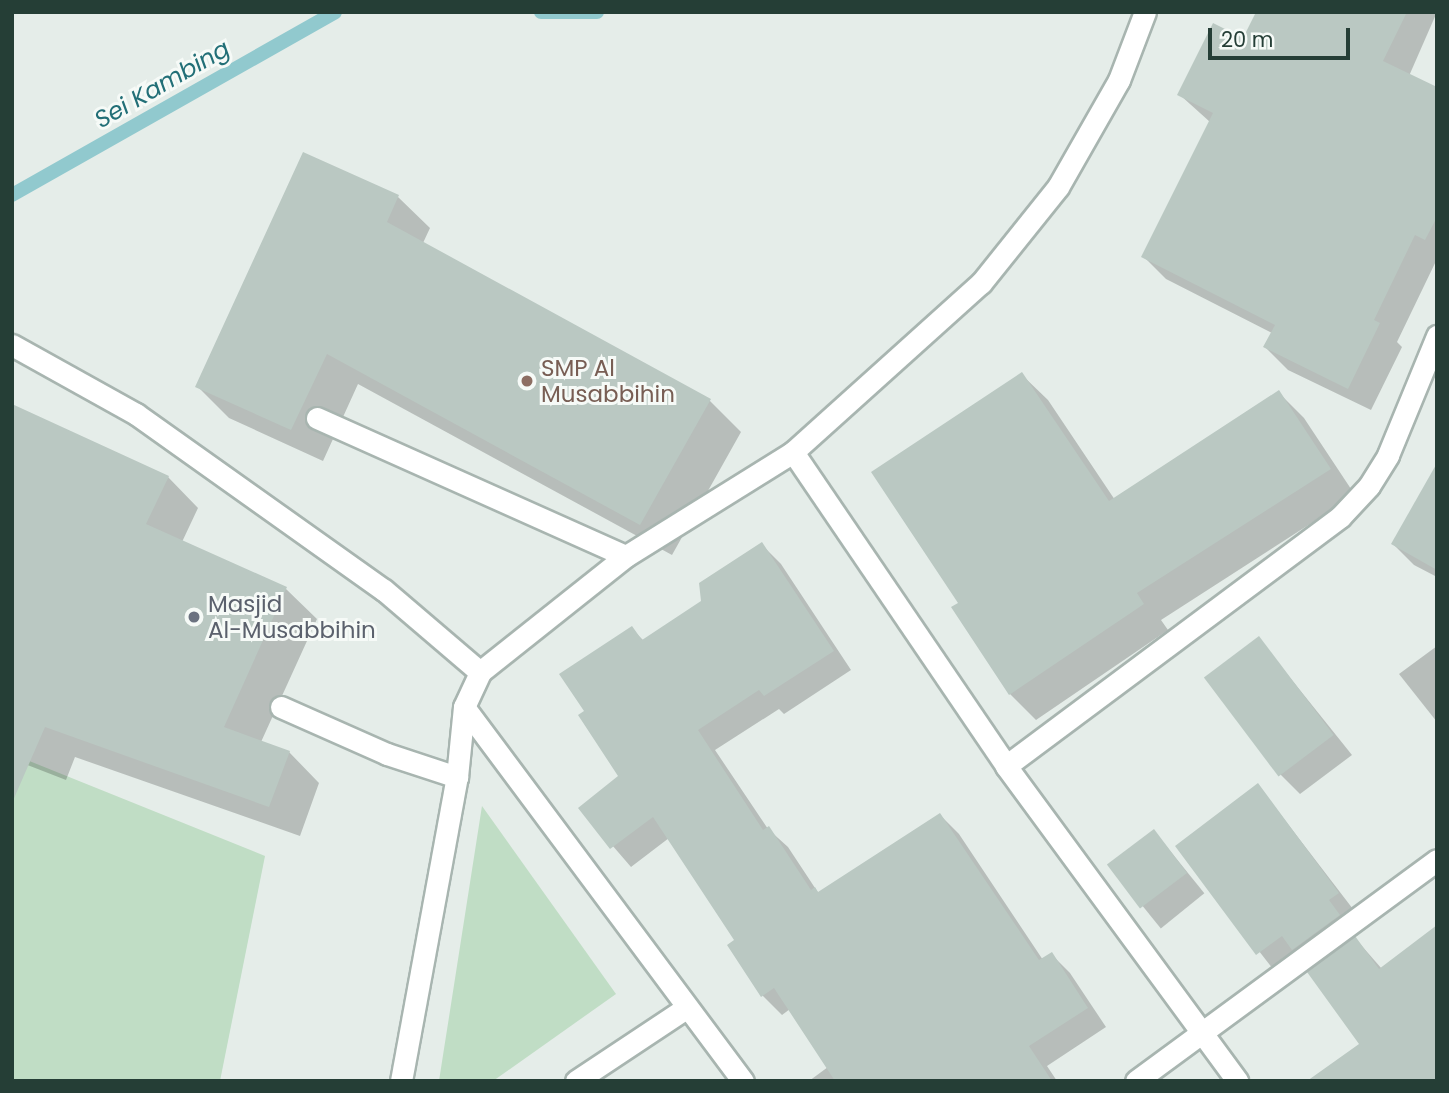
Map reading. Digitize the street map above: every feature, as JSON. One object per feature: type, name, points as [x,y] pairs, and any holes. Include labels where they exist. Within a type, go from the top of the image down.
[{"type":"street","points":[[401,1081],[457,777],[464,707],[480,672],[626,556],[793,452],[981,283],[1058,187],[1119,80],[1146,12]]},
{"type":"street","points":[[1006,766],[1339,517],[1369,486],[1388,455],[1437,335]]},
{"type":"street","points":[[12,345],[136,414],[384,590],[480,672]]},
{"type":"street","points":[[317,418],[626,556]]},
{"type":"street","points":[[793,452],[1006,766],[1237,1081]]},
{"type":"street","points":[[281,707],[387,754],[457,777]]},
{"type":"street","points":[[464,707],[743,1081]]},
{"type":"street","points":[[1136,1081],[1204,1035],[1437,860]]},
{"type":"street","points":[[576,1081],[686,1008]]},
{"type":"green space","points":[[12,754],[265,856],[220,1081],[12,1081]]},
{"type":"green space","points":[[482,806],[616,994],[493,1081],[439,1081]]},
{"type":"building","points":[[1256,12],[1407,12],[1383,61],[1437,87],[1437,217],[1425,240],[1415,235],[1374,320],[1380,323],[1348,389],[1263,347],[1275,325],[1141,257],[1213,113],[1177,95],[1213,23],[1243,38]]},
{"type":"building","name":"SMP Al Musabbihin","points":[[303,152],[399,195],[387,222],[711,399],[640,525],[327,354],[291,430],[195,387]]},
{"type":"building","points":[[1022,372],[1109,501],[1279,390],[1331,469],[1137,593],[1144,604],[1009,695],[951,607],[958,603],[871,472]]},
{"type":"building","points":[[12,404],[169,476],[146,524],[287,587],[224,727],[290,751],[269,807],[45,727],[12,803]]},
{"type":"building","points":[[1437,463],[1437,570],[1391,544]]},
{"type":"building","points":[[762,542],[834,651],[764,696],[759,690],[698,730],[763,830],[769,826],[811,890],[815,887],[818,892],[940,813],[1039,960],[1052,952],[1088,1008],[1029,1046],[1052,1081],[835,1081],[774,988],[761,997],[727,945],[734,940],[653,817],[610,849],[578,808],[618,776],[578,715],[584,711],[559,674],[632,626],[642,640],[701,601],[699,583]]},
{"type":"building","points":[[1259,636],[1334,735],[1279,777],[1204,678]]},
{"type":"building","points":[[1258,783],[1339,893],[1329,900],[1340,915],[1292,950],[1282,936],[1256,955],[1175,846]]},
{"type":"building","points":[[1154,829],[1187,873],[1140,908],[1107,865]]},
{"type":"building","points":[[1437,925],[1437,1081],[1307,1081],[1359,1044],[1307,972],[1355,936],[1379,969]]},
{"type":"waterway","name":"Sei Kambing","points":[[12,195],[335,12]]},
{"type":"waterway","name":"Sei Kambing","points":[[541,12],[597,12]]},
{"type":"place","name":"SMP Al Musabbihin","points":[[527,381]]},
{"type":"place","name":"Masjid Al-Musabbihin","points":[[194,617]]}]
